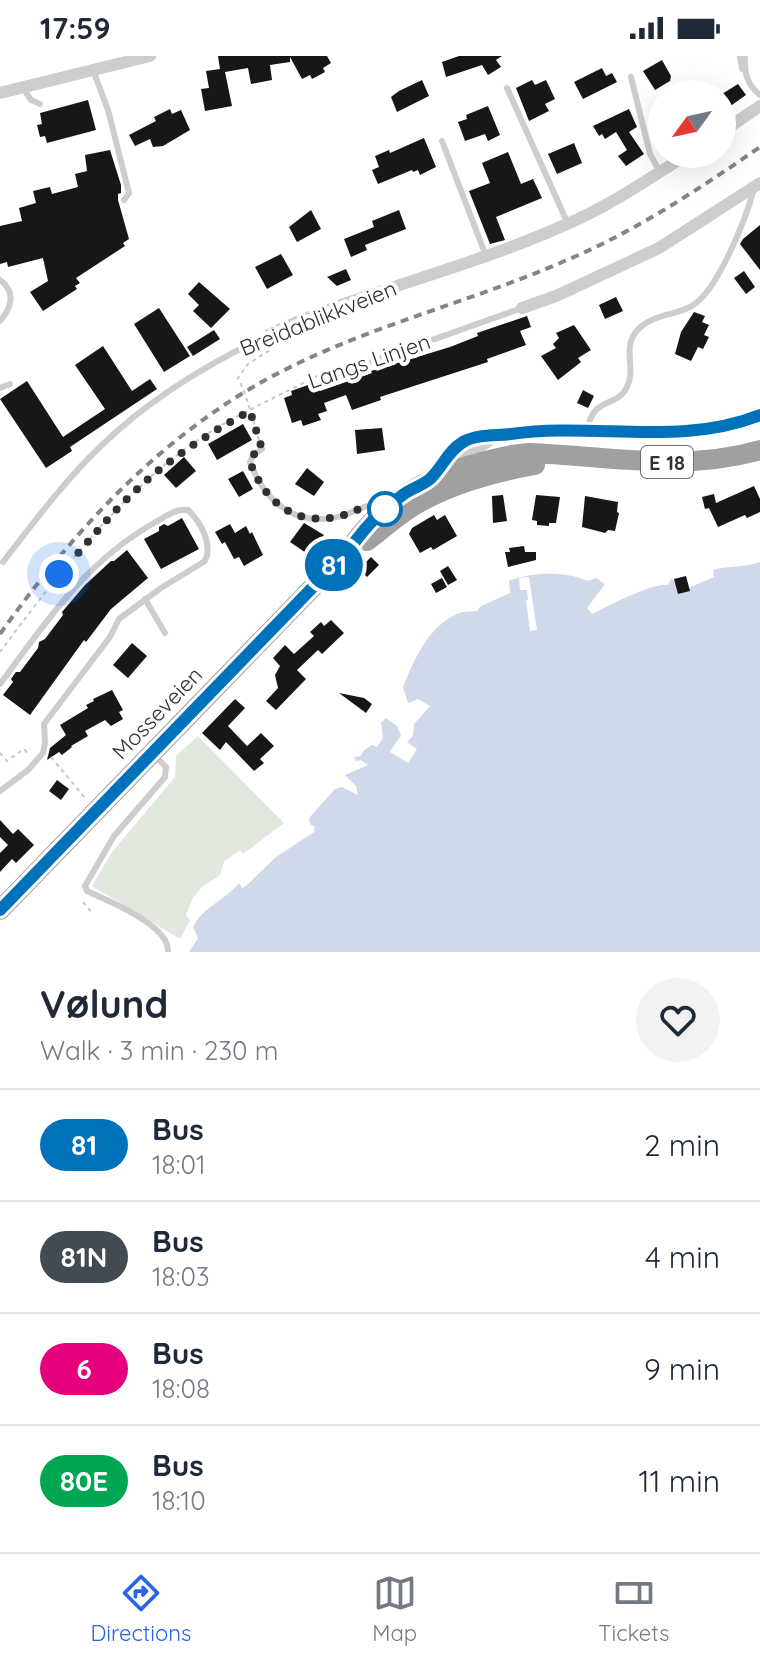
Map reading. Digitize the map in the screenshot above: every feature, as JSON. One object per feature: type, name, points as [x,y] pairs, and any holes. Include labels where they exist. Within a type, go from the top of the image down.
[{"type":"highway","name":"Mosseveien","points":[[0,910],[91,805],[152,752],[349,550],[385,508],[406,492],[429,480],[497,472],[572,457],[692,462],[760,450]]},
{"type":"highway","name":"Mosseveien","points":[[349,550],[367,541],[457,477]]},
{"type":"street","points":[[0,93],[150,56]]},
{"type":"street","points":[[736,122],[760,106]]},
{"type":"street","name":"Breidablikkveien","points":[[274,340],[330,308],[486,256],[568,224],[666,168]]},
{"type":"street","name":"Langs Linjen","points":[[522,308],[556,296],[659,248],[757,184]]},
{"type":"street","points":[[429,480],[447,456],[474,437],[545,430],[689,432],[760,415]]},
{"type":"street","points":[[457,477],[469,453],[496,435]]},
{"type":"lane","points":[[743,56],[750,87],[760,95]]},
{"type":"lane","points":[[93,70],[96,88],[108,110],[129,193],[124,200]]},
{"type":"lane","points":[[631,77],[650,154],[660,172]]},
{"type":"lane","points":[[23,88],[31,100],[40,104]]},
{"type":"lane","points":[[507,88],[568,224]]},
{"type":"lane","points":[[442,141],[486,256]]},
{"type":"lane","points":[[587,430],[590,414],[619,396],[627,387],[629,346],[639,329],[658,317],[689,308],[710,288],[746,216],[757,184]]},
{"type":"lane","points":[[0,280],[7,285],[11,299],[9,310],[0,321]]},
{"type":"lane","name":"Langs Linjen","points":[[331,376],[522,308]]},
{"type":"lane","name":"Breidablikkveien","points":[[3,562],[71,477],[114,433],[194,376],[239,349],[274,340]]},
{"type":"lane","points":[[0,388],[10,384]]},
{"type":"lane","points":[[262,449],[253,455],[250,462],[254,473],[269,496],[289,514],[331,518],[366,506],[385,508]]},
{"type":"lane","points":[[0,684],[85,574],[130,537],[176,510],[188,510],[193,515],[206,538],[208,557],[198,567],[145,599],[119,619],[110,637],[44,724],[43,753],[0,791]]},
{"type":"lane","points":[[145,599],[165,633]]},
{"type":"lane","points":[[152,752],[166,767],[165,777],[114,836],[85,886],[87,891],[133,914],[163,935],[169,946],[168,952]]},
{"type":"path","points":[[262,449],[250,411],[250,401],[238,378],[274,340]]},
{"type":"path","name":"Langs Linjen","points":[[0,652],[59,574],[128,498],[202,437],[322,373],[331,376]]},
{"type":"path","points":[[0,753],[7,761],[24,749],[34,763]]},
{"type":"path","points":[[43,753],[51,757],[91,805]]},
{"type":"shaded area","points":[[198,736],[284,823],[243,854],[240,850],[224,862],[220,875],[202,887],[193,898],[186,914],[190,921],[180,939],[92,886],[112,852],[175,777],[176,756]]},
{"type":"water","points":[[760,562],[760,952],[189,952],[198,938],[193,927],[202,914],[239,883],[242,888],[247,885],[276,857],[314,832],[315,827],[310,824],[309,818],[335,789],[342,787],[358,795],[356,786],[345,775],[368,765],[361,760],[356,761],[354,757],[361,756],[372,745],[377,747],[383,738],[381,723],[386,718],[397,726],[401,735],[390,752],[408,763],[417,749],[407,742],[413,736],[414,724],[430,706],[418,699],[408,703],[403,687],[424,645],[448,619],[461,612],[477,611],[481,606],[510,593],[509,581],[528,576],[559,574],[588,581],[596,578],[605,584],[587,608],[592,614],[642,591],[668,585],[671,579],[688,588],[714,577],[713,570]]},
{"type":"pier","points":[[529,577],[537,630],[530,631],[527,590],[520,590],[519,578]]},
{"type":"building","points":[[218,56],[327,56],[331,63],[323,68],[325,72],[312,79],[310,75],[302,79],[290,57],[290,62],[270,65],[272,80],[251,84],[248,68],[225,72],[232,106],[205,111],[201,89],[209,88],[206,71],[220,69]]},
{"type":"building","points":[[459,56],[502,56],[496,60],[501,67],[488,75],[482,65],[446,77],[442,62]]},
{"type":"building","points":[[662,60],[670,80],[649,80],[643,71]]},
{"type":"building","points":[[602,68],[606,76],[612,73],[617,82],[583,99],[574,82]]},
{"type":"building","points":[[422,80],[429,96],[397,112],[391,97]]},
{"type":"building","points":[[532,80],[535,85],[546,80],[555,99],[545,104],[549,111],[529,121],[516,88]]},
{"type":"building","points":[[736,85],[746,95],[736,102]]},
{"type":"building","points":[[88,100],[96,130],[47,143],[45,136],[40,137],[37,125],[42,124],[40,113]]},
{"type":"building","points":[[488,106],[500,135],[488,141],[485,134],[465,141],[458,122],[467,119],[466,115]]},
{"type":"building","points":[[170,109],[172,114],[181,110],[190,130],[163,146],[153,147],[150,139],[135,146],[129,135],[156,121],[154,117]]},
{"type":"building","points":[[629,109],[637,127],[629,132],[644,154],[626,166],[618,156],[627,150],[616,132],[605,139],[593,126]]},
{"type":"building","points":[[424,138],[436,167],[420,175],[418,170],[412,170],[378,184],[372,170],[379,167],[375,156]]},
{"type":"building","points":[[574,143],[582,163],[557,174],[548,154]]},
{"type":"building","points":[[110,150],[121,185],[118,200],[129,239],[123,243],[125,246],[76,278],[80,283],[75,286],[77,289],[43,311],[30,292],[48,281],[43,258],[8,267],[7,262],[0,264],[0,226],[22,221],[19,208],[36,203],[33,191],[50,187],[52,194],[78,187],[75,174],[87,171],[85,155]]},
{"type":"building","points":[[508,152],[521,184],[533,179],[542,198],[496,217],[505,240],[490,244],[469,191],[490,183],[482,163]]},
{"type":"building","points":[[311,210],[321,229],[297,242],[289,227]]},
{"type":"building","points":[[399,210],[406,229],[365,245],[367,250],[351,257],[344,239],[374,227],[372,221]]},
{"type":"building","points":[[760,225],[760,270],[740,244]]},
{"type":"building","points":[[281,254],[293,275],[267,289],[255,267]]},
{"type":"building","points":[[346,269],[351,280],[337,286],[327,277]]},
{"type":"building","points":[[744,271],[755,287],[746,294],[734,278]]},
{"type":"building","points":[[199,282],[230,309],[211,328],[193,311],[199,305],[188,294]]},
{"type":"building","points":[[616,297],[623,311],[605,319],[599,305]]},
{"type":"building","points":[[159,308],[190,356],[164,372],[134,324]]},
{"type":"building","points":[[694,312],[705,316],[702,322],[709,325],[704,335],[709,337],[703,349],[698,347],[691,361],[675,354],[681,332]]},
{"type":"building","points":[[527,316],[531,327],[520,331],[526,345],[487,359],[488,362],[380,397],[381,400],[352,410],[346,395],[324,403],[327,411],[318,414],[321,420],[303,426],[301,420],[292,423],[284,398],[292,395],[291,391],[308,385],[309,389],[318,386],[320,391],[371,371],[450,347],[478,336],[477,333]]},
{"type":"building","points":[[574,325],[591,350],[578,358],[581,362],[558,380],[541,356],[556,348],[553,344],[559,338],[556,333]]},
{"type":"building","points":[[214,330],[220,339],[193,356],[187,347]]},
{"type":"building","points":[[103,346],[132,391],[150,379],[157,389],[70,447],[72,451],[46,468],[0,399],[27,381],[63,437],[105,409],[75,365]]},
{"type":"building","points":[[583,390],[594,396],[588,408],[577,403]]},
{"type":"building","points":[[243,424],[252,440],[217,460],[208,444]]},
{"type":"building","points":[[382,428],[385,450],[357,454],[355,430]]},
{"type":"building","points":[[184,457],[196,471],[176,488],[164,475]]},
{"type":"building","points":[[307,468],[324,482],[314,496],[295,484]]},
{"type":"building","points":[[243,471],[253,489],[239,497],[228,479]]},
{"type":"building","points":[[754,486],[760,499],[760,512],[718,527],[709,508],[705,509],[702,497],[714,494],[716,503]]},
{"type":"building","points":[[503,495],[507,521],[493,523],[492,496]]},
{"type":"building","points":[[536,495],[560,497],[556,523],[537,525],[537,521],[532,520]]},
{"type":"building","points":[[585,496],[618,502],[615,531],[605,533],[582,527]]},
{"type":"building","points":[[434,515],[437,520],[445,515],[457,536],[433,550],[431,547],[420,553],[409,534],[412,528]]},
{"type":"building","points":[[182,518],[199,549],[161,569],[144,539],[159,531],[164,524],[168,526]]},
{"type":"building","points":[[304,523],[324,535],[309,555],[290,542]]},
{"type":"building","points":[[230,524],[235,533],[246,526],[263,555],[244,566],[239,557],[234,559],[225,542],[222,544],[215,532]]},
{"type":"building","points":[[524,546],[525,552],[536,552],[536,560],[508,567],[505,552],[510,552],[509,548]]},
{"type":"building","points":[[127,550],[148,578],[111,609],[86,642],[84,640],[30,715],[3,695],[13,682],[11,679],[16,672],[20,672],[39,642],[45,639],[63,615],[62,612],[85,585]]},
{"type":"building","points":[[371,557],[379,565],[367,577],[359,569]]},
{"type":"building","points":[[448,566],[457,580],[448,585],[440,571]]},
{"type":"building","points":[[686,576],[690,591],[678,594],[674,579]]},
{"type":"building","points":[[442,578],[447,587],[436,593],[431,584]]},
{"type":"building","points":[[331,620],[344,633],[322,654],[318,650],[297,670],[306,679],[276,710],[266,701],[278,688],[275,675],[280,666],[273,658],[285,645],[294,654],[314,636],[310,632],[321,622],[324,626]]},
{"type":"building","points":[[132,643],[147,656],[128,678],[113,665]]},
{"type":"building","points":[[112,690],[123,710],[119,712],[123,719],[111,726],[105,720],[85,731],[88,736],[62,755],[59,752],[47,760],[50,748],[66,735],[60,725],[88,708],[86,705],[93,699]]},
{"type":"building","points":[[339,693],[364,698],[372,704],[366,713]]},
{"type":"building","points":[[235,699],[245,708],[228,726],[247,746],[261,733],[274,746],[260,759],[264,763],[254,771],[226,742],[220,750],[202,733]]},
{"type":"building","points":[[57,780],[69,789],[61,800],[49,791]]},
{"type":"building","points":[[0,820],[13,834],[18,829],[34,845],[16,863],[12,859],[0,872],[0,853],[8,845],[0,837]]},
{"type":"railway","points":[[0,634],[52,565],[140,471],[207,417],[243,393],[282,371],[362,336],[526,277],[593,249],[666,208],[760,147]]},
{"type":"bus line","name":"81","points":[[0,910],[349,550],[371,522],[406,492],[429,480],[447,456],[462,443],[474,437],[525,431],[700,431],[760,415]]},
{"type":"route","points":[[59,574],[122,504],[181,452],[250,411],[262,449],[253,455],[250,462],[254,473],[269,496],[289,514],[331,518],[366,506],[376,505],[385,509]]}]
